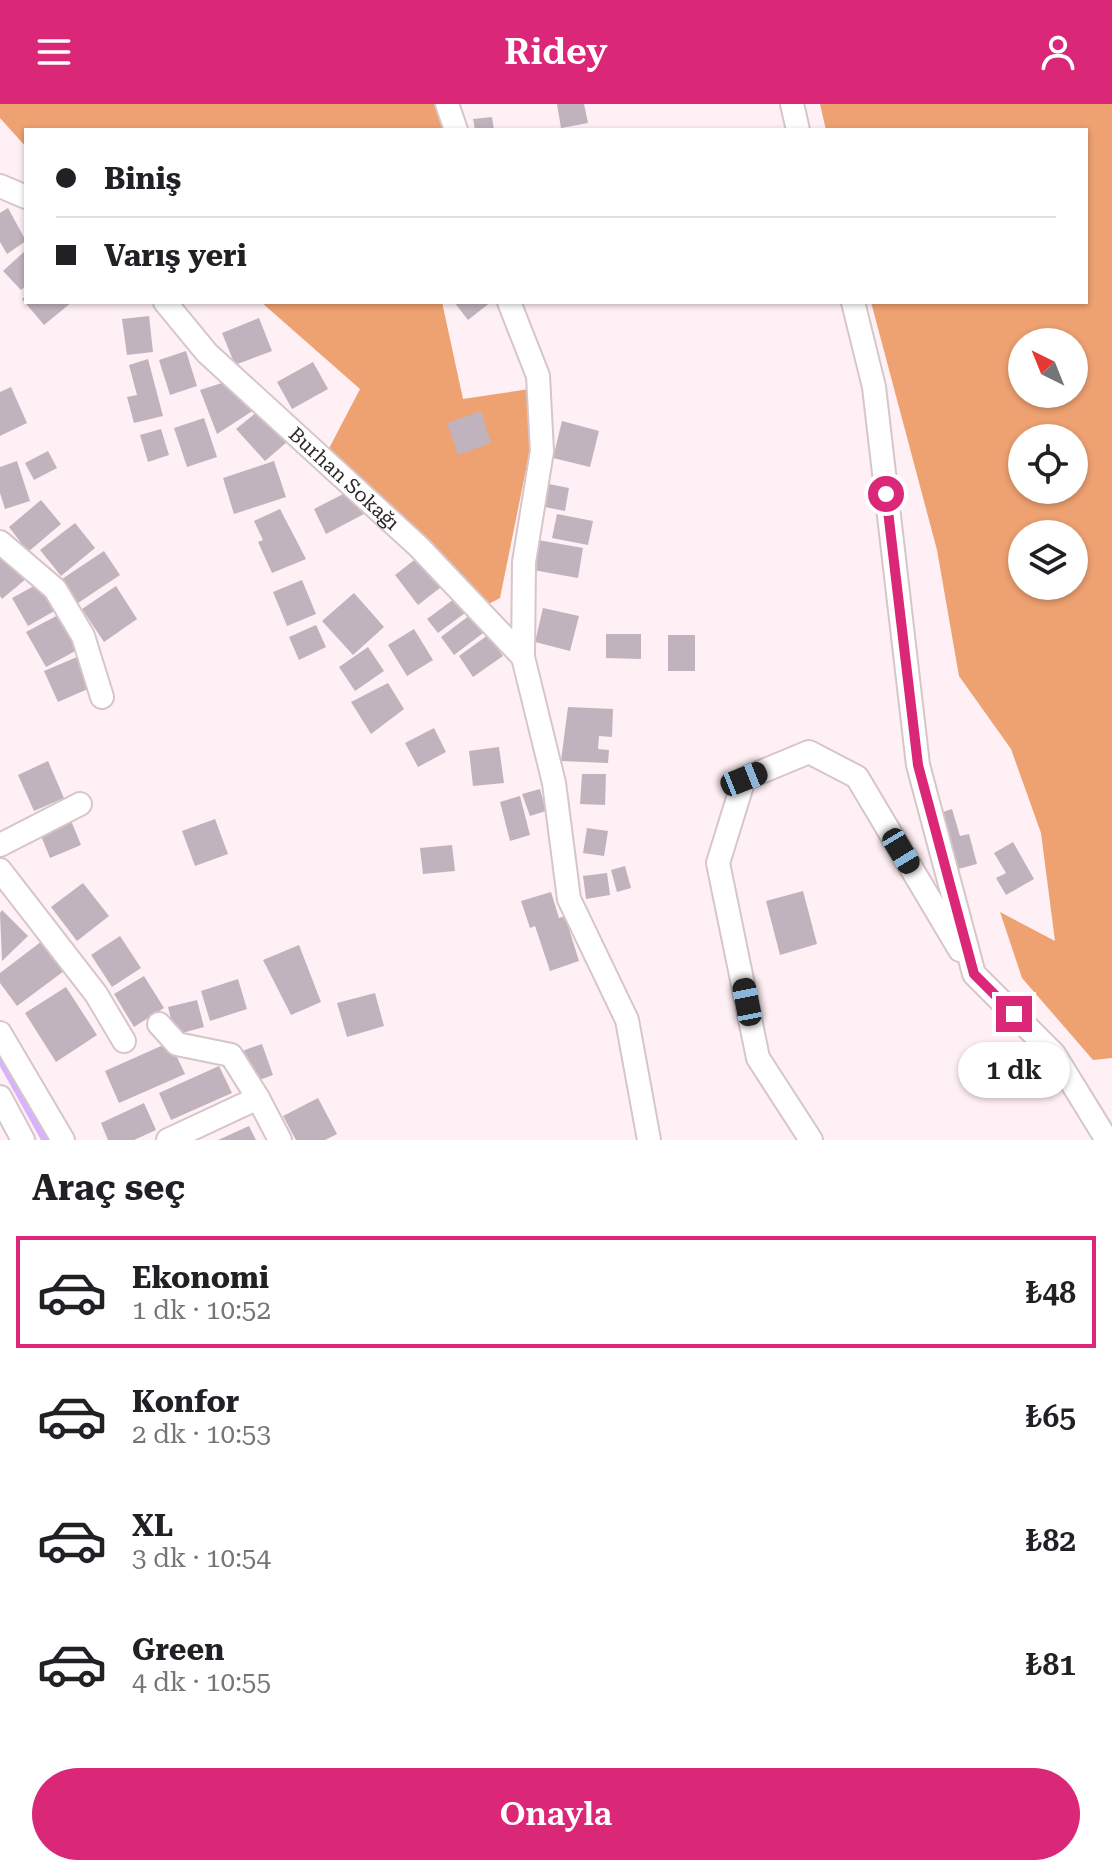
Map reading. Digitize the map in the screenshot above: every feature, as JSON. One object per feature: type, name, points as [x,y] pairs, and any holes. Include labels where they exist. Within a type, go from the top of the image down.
[{"type":"street","points":[[447,104],[455,128]]},
{"type":"street","points":[[792,104],[798,128]]},
{"type":"street","points":[[0,186],[24,196]]},
{"type":"street","name":"Burhan Sokağı","points":[[167,304],[207,353],[419,547],[523,657]]},
{"type":"street","points":[[510,304],[538,376],[542,451],[524,562],[523,657],[554,783],[569,899],[627,1020],[649,1140]]},
{"type":"street","points":[[853,304],[874,387],[918,765],[974,974]]},
{"type":"street","points":[[0,542],[55,589],[83,636],[102,697]]},
{"type":"street","points":[[811,1140],[758,1058],[718,863],[744,779],[809,752],[857,777],[974,974],[1054,1054],[1107,1140]]},
{"type":"street","points":[[0,845],[80,804]]},
{"type":"street","points":[[0,870],[96,994],[124,1041]]},
{"type":"street","points":[[159,1024],[177,1044],[231,1055],[280,1140]]},
{"type":"street","points":[[0,1033],[63,1140]]},
{"type":"street","points":[[0,1097],[23,1140]]},
{"type":"street","points":[[168,1140],[258,1098]]},
{"type":"shaded area","points":[[0,104],[442,104],[448,128],[24,128],[24,145],[0,118]]},
{"type":"shaded area","points":[[820,104],[1112,104],[1112,1058],[1093,1060],[1022,978],[1000,912],[1055,941],[1041,833],[1011,749],[959,676],[937,550],[872,304],[1088,304],[1088,128],[826,128]]},
{"type":"shaded area","points":[[263,304],[442,304],[463,399],[529,389],[533,435],[500,598],[479,609],[323,460],[360,389]]},
{"type":"building","points":[[557,104],[584,104],[588,123],[561,128]]},
{"type":"building","points":[[492,117],[494,128],[475,128],[473,119]]},
{"type":"building","points":[[8,208],[24,237],[24,242],[7,254],[0,242],[0,213]]},
{"type":"building","points":[[24,252],[24,288],[21,290],[3,271]]},
{"type":"building","points":[[26,304],[70,304],[44,325]]},
{"type":"building","points":[[456,304],[488,304],[468,320]]},
{"type":"building","points":[[149,316],[153,352],[127,355],[122,319]]},
{"type":"building","points":[[259,318],[272,351],[235,365],[222,333]]},
{"type":"building","points":[[186,351],[197,386],[170,395],[159,360]]},
{"type":"building","points":[[148,359],[163,416],[134,423],[127,397],[137,395],[129,365]]},
{"type":"building","points":[[313,362],[328,389],[292,409],[277,382]]},
{"type":"building","points":[[228,381],[254,410],[217,434],[200,390]]},
{"type":"building","points":[[11,387],[27,423],[0,436],[0,392]]},
{"type":"building","points":[[258,411],[287,442],[265,461],[236,429]]},
{"type":"building","points":[[481,411],[491,443],[458,455],[447,423]]},
{"type":"building","points":[[204,418],[217,457],[187,467],[174,428]]},
{"type":"building","points":[[562,421],[599,431],[590,467],[553,458]]},
{"type":"building","points":[[161,429],[169,455],[148,462],[140,435]]},
{"type":"building","points":[[48,451],[57,468],[34,480],[25,463]]},
{"type":"building","points":[[17,461],[30,501],[5,509],[0,493],[0,467]]},
{"type":"building","points":[[274,461],[286,497],[234,514],[223,478]]},
{"type":"building","points":[[549,484],[569,488],[565,511],[545,507]]},
{"type":"building","points":[[351,490],[364,514],[326,534],[314,509]]},
{"type":"building","points":[[41,500],[61,524],[28,552],[9,527]]},
{"type":"building","points":[[280,509],[306,559],[272,573],[258,542],[263,540],[254,521]]},
{"type":"building","points":[[557,514],[593,521],[588,545],[552,538]]},
{"type":"building","points":[[75,523],[95,548],[61,576],[40,550]]},
{"type":"building","points":[[538,540],[583,548],[578,578],[533,570]]},
{"type":"building","points":[[104,551],[120,575],[78,603],[62,579]]},
{"type":"building","points":[[0,554],[27,578],[2,599],[0,596]]},
{"type":"building","points":[[422,554],[445,584],[418,605],[395,575]]},
{"type":"building","points":[[302,580],[316,614],[287,626],[273,592]]},
{"type":"building","points":[[43,581],[58,609],[28,626],[12,598]]},
{"type":"building","points":[[116,586],[137,619],[104,642],[82,609]]},
{"type":"building","points":[[354,593],[384,627],[353,655],[322,621]]},
{"type":"building","points":[[458,596],[469,610],[438,633],[427,619]]},
{"type":"building","points":[[543,608],[579,616],[570,651],[535,642]]},
{"type":"building","points":[[474,612],[487,630],[454,655],[441,637]]},
{"type":"building","points":[[60,614],[79,649],[46,667],[26,632]]},
{"type":"building","points":[[316,625],[326,647],[299,660],[289,637]]},
{"type":"building","points":[[414,629],[433,660],[407,676],[388,645]]},
{"type":"building","points":[[606,634],[641,634],[641,659],[606,658]]},
{"type":"building","points":[[488,635],[503,656],[473,677],[459,656]]},
{"type":"building","points":[[668,635],[695,635],[695,671],[668,671]]},
{"type":"building","points":[[368,647],[384,671],[355,691],[339,667]]},
{"type":"building","points":[[77,657],[90,688],[58,702],[44,671]]},
{"type":"building","points":[[388,683],[404,709],[371,734],[351,702]]},
{"type":"building","points":[[568,707],[613,709],[612,737],[599,736],[598,749],[609,750],[608,763],[561,761]]},
{"type":"building","points":[[434,728],[446,752],[418,767],[405,743]]},
{"type":"building","points":[[499,747],[504,783],[473,786],[469,751]]},
{"type":"building","points":[[48,761],[64,798],[34,811],[18,775]]},
{"type":"building","points":[[582,774],[606,774],[605,805],[580,804]]},
{"type":"building","points":[[540,789],[546,811],[530,816],[522,794]]},
{"type":"building","points":[[520,796],[530,835],[510,841],[500,802]]},
{"type":"building","points":[[952,809],[960,836],[969,834],[977,864],[958,869],[943,812]]},
{"type":"building","points":[[70,818],[81,845],[50,858],[39,831]]},
{"type":"building","points":[[215,819],[228,854],[195,866],[182,831]]},
{"type":"building","points":[[587,828],[608,831],[604,856],[583,853]]},
{"type":"building","points":[[1013,842],[1034,879],[1006,895],[996,878],[1006,873],[994,853]]},
{"type":"building","points":[[452,845],[455,871],[423,874],[420,848]]},
{"type":"building","points":[[625,866],[631,888],[617,892],[611,870]]},
{"type":"building","points":[[607,873],[610,895],[586,899],[583,876]]},
{"type":"building","points":[[83,883],[109,916],[77,941],[51,907]]},
{"type":"building","points":[[803,891],[817,944],[780,955],[766,901]]},
{"type":"building","points":[[551,892],[559,918],[565,916],[579,961],[550,971],[535,926],[530,928],[521,901]]},
{"type":"building","points":[[2,910],[28,936],[2,961],[0,913]]},
{"type":"building","points":[[120,936],[141,968],[112,987],[91,955]]},
{"type":"building","points":[[46,938],[68,968],[17,1006],[0,983],[0,973]]},
{"type":"building","points":[[299,945],[321,1002],[291,1015],[263,960]]},
{"type":"building","points":[[144,976],[164,1008],[134,1027],[114,994]]},
{"type":"building","points":[[238,979],[247,1009],[210,1021],[201,991]]},
{"type":"building","points":[[66,987],[97,1035],[56,1062],[25,1013]]},
{"type":"building","points":[[375,993],[384,1026],[347,1037],[337,1003]]},
{"type":"building","points":[[197,1000],[204,1027],[175,1035],[168,1007]]},
{"type":"building","points":[[170,1042],[185,1074],[119,1103],[105,1071]]},
{"type":"building","points":[[262,1044],[273,1075],[254,1082],[242,1051]]},
{"type":"building","points":[[219,1066],[232,1093],[171,1120],[159,1093]]},
{"type":"building","points":[[318,1098],[337,1134],[325,1140],[296,1140],[283,1116]]},
{"type":"building","points":[[144,1103],[156,1130],[134,1140],[108,1140],[101,1123]]},
{"type":"building","points":[[249,1126],[256,1140],[218,1140]]},
{"type":"waterway","points":[[0,1059],[45,1140]]},
{"type":"route","points":[[886,494],[918,765],[974,974],[1014,1014]]}]
